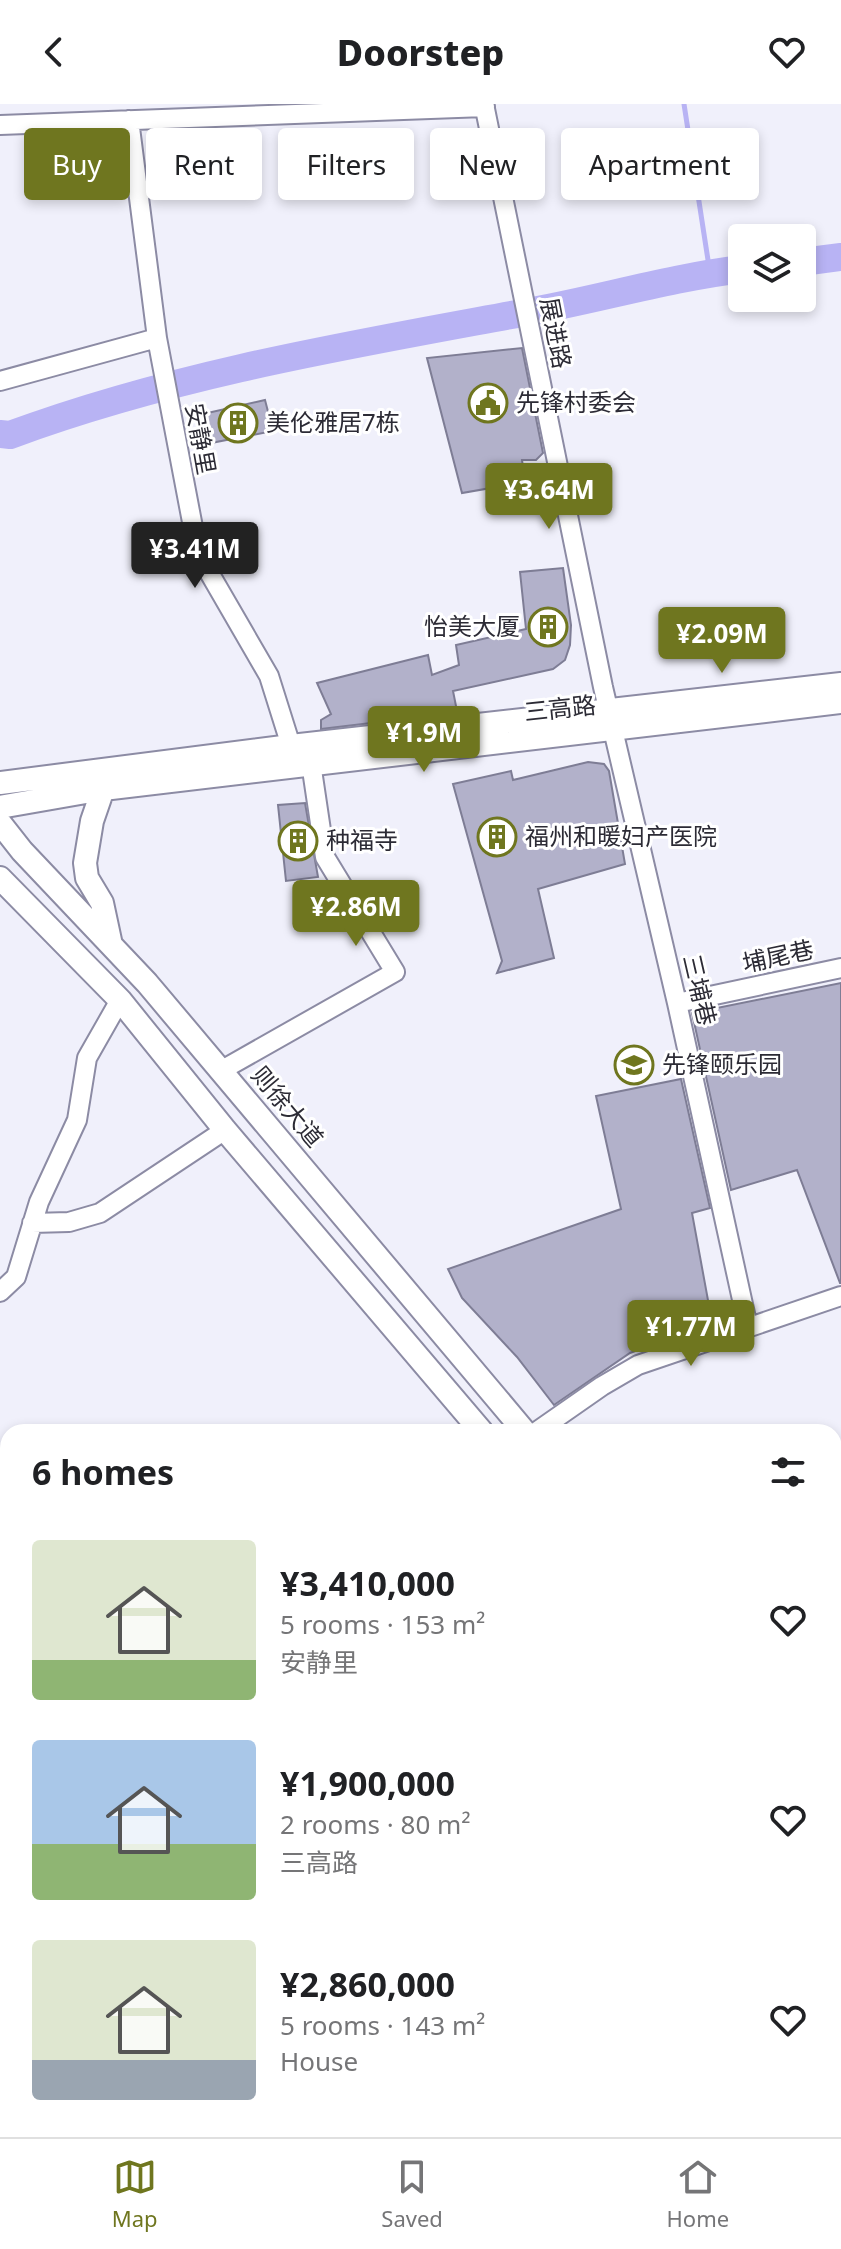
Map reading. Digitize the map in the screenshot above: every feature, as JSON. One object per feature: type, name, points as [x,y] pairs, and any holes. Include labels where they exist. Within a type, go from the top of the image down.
[{"type":"main road","name":"三高路","points":[[0,807],[103,789],[311,763],[841,684]]},
{"type":"main road","name":"三高路","points":[[0,783],[291,746],[841,702]]},
{"type":"main road","points":[[103,789],[92,821],[85,863],[92,891],[102,903],[111,946]]},
{"type":"main road","name":"则徐大道","points":[[0,823],[22,851],[147,983],[518,1424]]},
{"type":"main road","points":[[0,878],[120,1000],[225,1130],[475,1424]]},
{"type":"main road","points":[[0,893],[78,958]]},
{"type":"street","points":[[0,125],[135,115],[485,106]]},
{"type":"street","name":"展进路","points":[[485,106],[611,720]]},
{"type":"street","name":"安静里","points":[[135,115],[157,338],[189,514],[200,553],[269,676],[291,746]]},
{"type":"street","points":[[0,381],[157,338]]},
{"type":"street","name":"三埔巷","points":[[611,720],[748,1327]]},
{"type":"street","points":[[222,1070],[395,972],[325,857],[311,763]]},
{"type":"street","name":"埔尾巷","points":[[677,1003],[841,968]]},
{"type":"street","points":[[0,1292],[16,1277],[39,1202],[77,1120],[87,1058],[120,1000]]},
{"type":"street","points":[[32,1223],[69,1222],[100,1213],[225,1130]]},
{"type":"street","points":[[547,1424],[592,1392],[638,1365],[841,1296]]},
{"type":"building","name":"先锋村委会","points":[[522,348],[543,453],[536,460],[522,460],[525,482],[462,493],[427,358]]},
{"type":"building","name":"美伦雅居7栋","points":[[265,400],[273,431],[211,443],[203,414]]},
{"type":"building","points":[[563,568],[571,625],[570,645],[565,660],[553,669],[453,691],[457,711],[446,714],[321,729],[321,720],[331,714],[317,683],[428,655],[432,675],[459,665],[456,645],[526,629],[520,572]]},
{"type":"building","points":[[588,762],[604,764],[609,771],[625,864],[538,889],[554,958],[497,973],[502,961],[453,784],[511,771],[513,780]]},
{"type":"building","name":"种福寺","points":[[305,803],[318,877],[286,881],[278,805]]},
{"type":"building","points":[[841,983],[840,1283],[797,1170],[731,1190],[692,1013]]},
{"type":"building","points":[[681,1079],[710,1208],[692,1213],[712,1322],[630,1353],[554,1405],[517,1357],[462,1298],[448,1269],[621,1209],[596,1096]]},
{"type":"waterway","points":[[684,104],[710,273]]},
{"type":"waterway","points":[[816,260],[841,257]]},
{"type":"waterway","points":[[0,434],[10,435],[135,395],[263,363],[728,271]]},
{"type":"place","name":"先锋村委会","points":[[488,403]]},
{"type":"place","name":"美伦雅居7栋","points":[[238,423]]},
{"type":"place","name":"怡美大厦","points":[[548,627]]},
{"type":"place","name":"福州和暖妇产医院","points":[[497,837]]},
{"type":"place","name":"种福寺","points":[[298,841]]},
{"type":"place","name":"先锋颐乐园","points":[[634,1065]]}]
